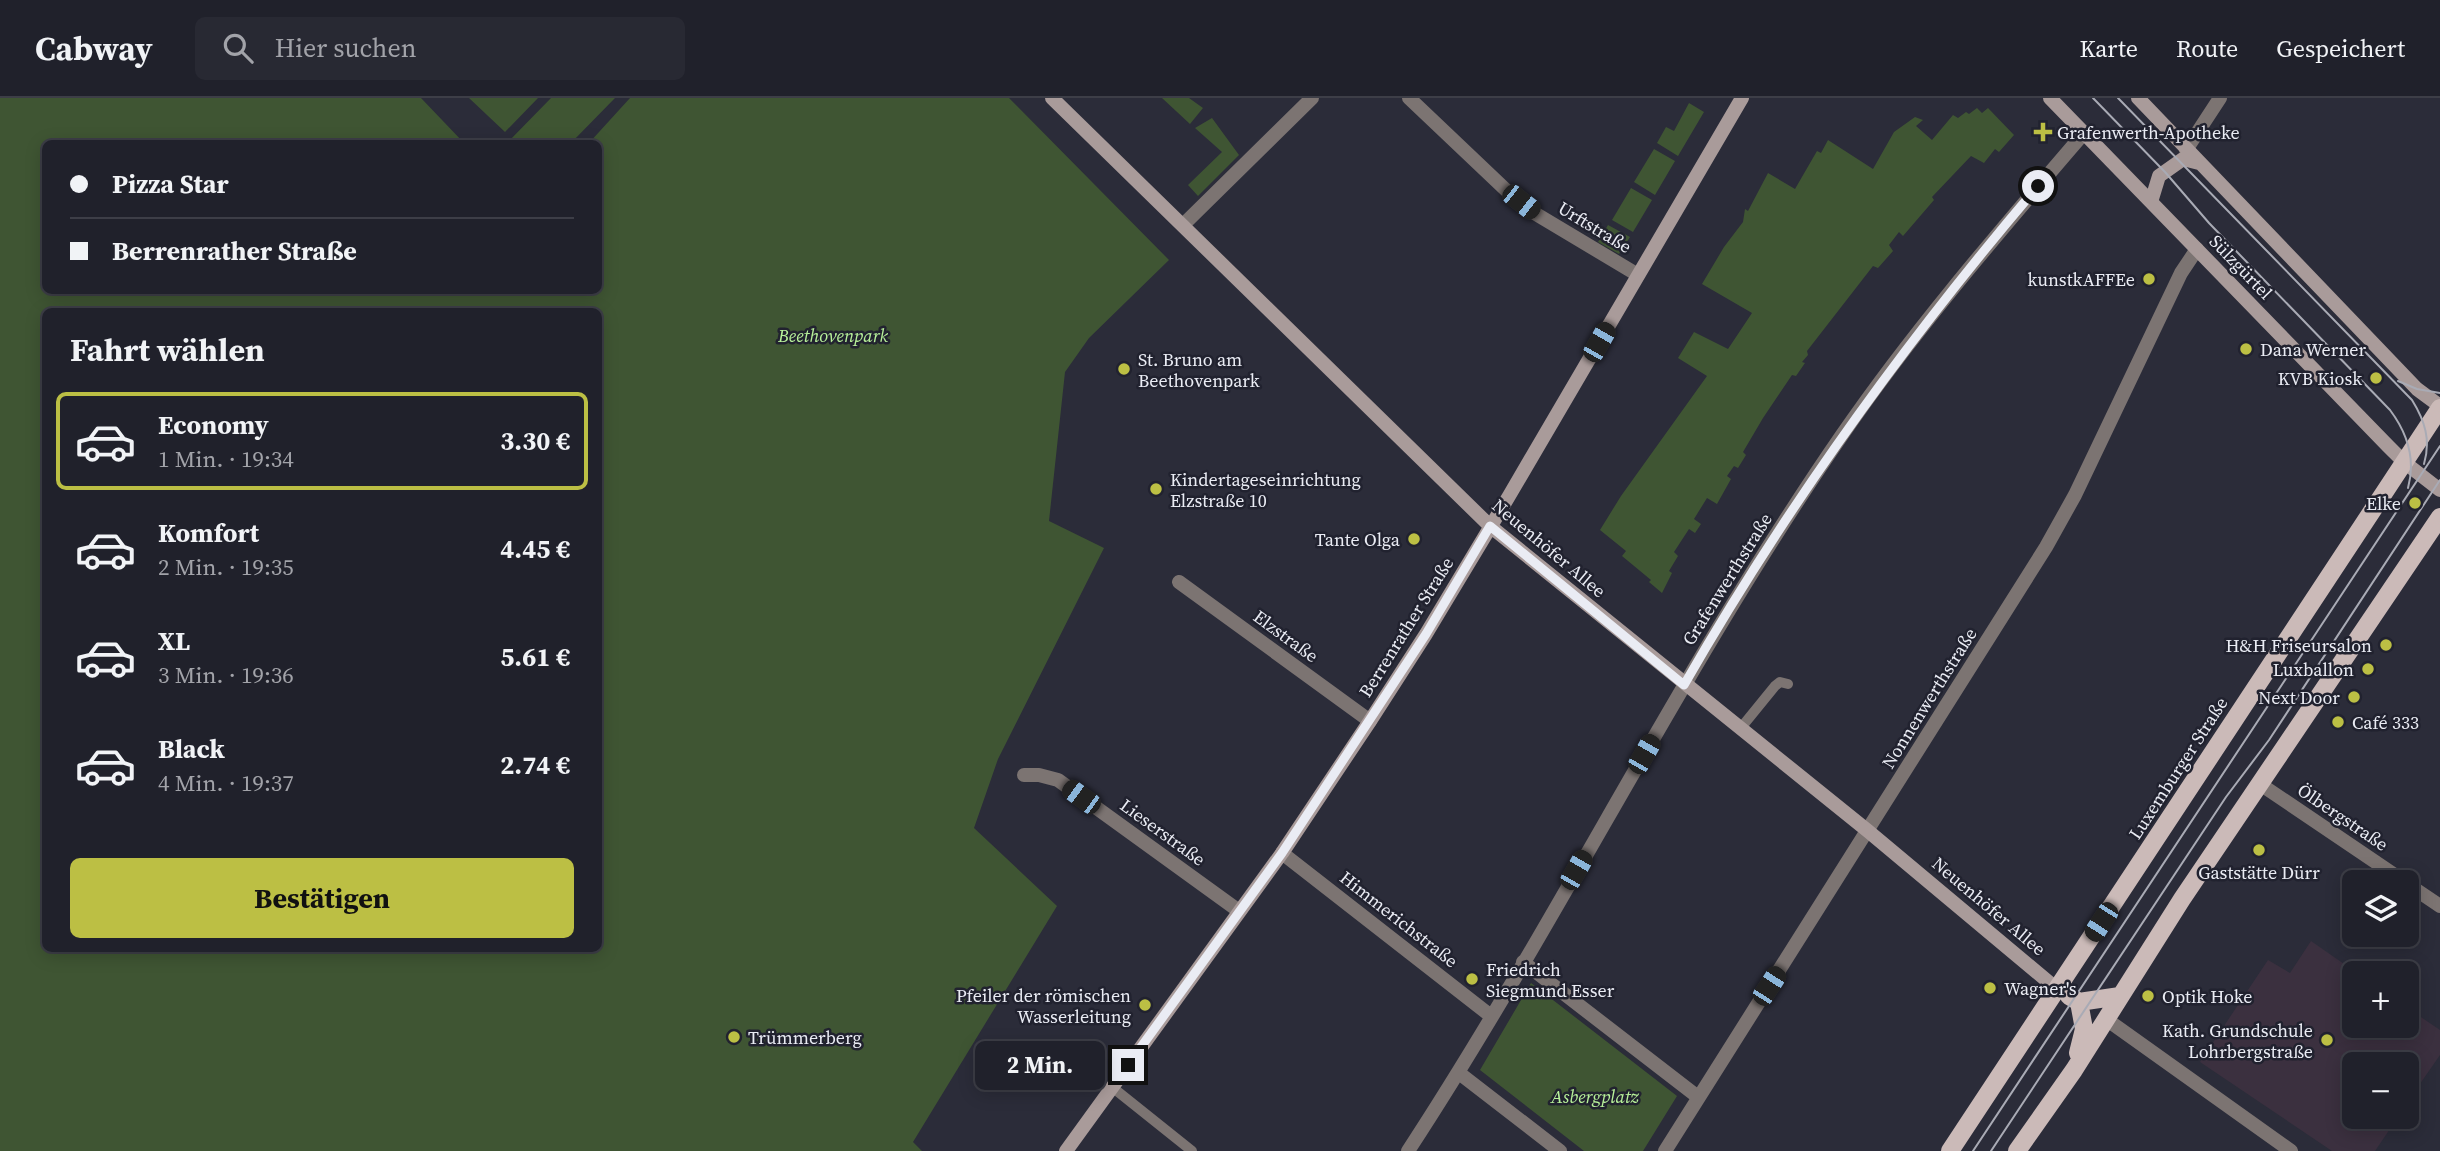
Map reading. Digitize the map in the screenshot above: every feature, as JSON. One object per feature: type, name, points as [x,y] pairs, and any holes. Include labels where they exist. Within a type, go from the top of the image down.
[{"type":"main road","name":"Luxemburger Straße","points":[[1950,1151],[2440,407]]},
{"type":"main road","points":[[2017,1151],[2074,1070],[2260,784],[2440,517]]},
{"type":"main road","points":[[2057,989],[2079,1002],[2120,996]]},
{"type":"main road","points":[[2074,1070],[2084,1030],[2079,1002]]},
{"type":"street","name":"Neuenhöfer Allee","points":[[1052,98],[1490,526],[1684,685],[1870,828],[2057,989]]},
{"type":"street","points":[[1183,225],[1312,98]]},
{"type":"street","name":"Urftstraße","points":[[1409,98],[1526,206],[1638,275]]},
{"type":"street","name":"Berrenrather Straße","points":[[1066,1151],[1282,853],[1426,634],[1742,98]]},
{"type":"street","name":"Sülzgürtel","points":[[2050,98],[2404,462],[2440,489]]},
{"type":"street","points":[[2137,98],[2417,389],[2440,407]]},
{"type":"street","points":[[2186,150],[2220,98]]},
{"type":"street","name":"Grafenwerthstraße","points":[[1408,1151],[1459,1073],[1684,685],[1770,545],[1877,386],[1972,264],[2084,133]]},
{"type":"street","points":[[2151,202],[2159,176],[2183,159],[2200,164]]},
{"type":"street","name":"Nonnenwerthstraße","points":[[1665,1151],[2046,547],[2075,495],[2181,274],[2197,249]]},
{"type":"street","name":"Elzstraße","points":[[1179,582],[1370,721]]},
{"type":"street","name":"Lieserstraße","points":[[1024,775],[1039,775],[1058,780],[1239,911]]},
{"type":"street","name":"Ölbergstraße","points":[[2260,784],[2386,870]]},
{"type":"street","name":"Himmerichstraße","points":[[1282,853],[1491,1016]]},
{"type":"street","name":"Ölbergstraße","points":[[2419,892],[2440,906]]},
{"type":"street","points":[[1523,962],[1698,1097]]},
{"type":"street","points":[[2106,1019],[2291,1151]]},
{"type":"street","points":[[1459,1073],[1560,1151]]},
{"type":"lane","points":[[1740,729],[1775,686],[1780,682],[1788,684]]},
{"type":"lane","points":[[1112,1087],[1192,1151]]},
{"type":"shaded area","name":"Kath. Grundschule Lohrbergstraße","points":[[2311,941],[2342,963],[2342,1038],[2419,1038],[2419,1016],[2440,1030],[2440,1055],[2419,1085],[2419,1052],[2342,1052],[2342,1129],[2390,1129],[2375,1151],[2332,1151],[2200,1062],[2268,960],[2290,973]]},
{"type":"green space","name":"Beethovenpark","points":[[0,98],[421,98],[461,140],[42,140],[42,294],[602,294],[602,140],[592,140],[630,98],[1009,98],[1169,260],[1089,338],[1065,372],[1049,521],[1104,548],[998,759],[974,828],[1057,906],[913,1142],[922,1151],[0,1151]]},
{"type":"green space","points":[[469,98],[538,98],[505,132]]},
{"type":"green space","points":[[551,98],[615,98],[574,140],[510,140]]},
{"type":"green space","points":[[1162,98],[1189,98],[1203,108],[1190,124]]},
{"type":"green space","points":[[1689,103],[1704,112],[1678,156],[1657,143],[1666,127],[1674,131]]},
{"type":"green space","points":[[1977,108],[1982,113],[1988,108],[2014,135],[1999,152],[1995,149],[1984,163],[1971,156],[1932,197],[1934,200],[1903,236],[1899,232],[1889,245],[1893,251],[1878,268],[1873,266],[1807,351],[1808,355],[1802,362],[1805,363],[1796,376],[1792,375],[1763,418],[1743,452],[1746,455],[1738,468],[1734,466],[1727,476],[1731,479],[1717,504],[1707,498],[1694,519],[1701,524],[1695,533],[1689,529],[1674,552],[1678,556],[1669,571],[1672,573],[1662,593],[1622,556],[1626,551],[1600,530],[1621,496],[1707,376],[1678,358],[1694,332],[1728,349],[1752,313],[1702,284],[1743,222],[1745,209],[1748,211],[1768,173],[1795,189],[1817,151],[1821,153],[1828,140],[1873,169],[1894,132],[1915,117],[1923,120],[1916,126],[1932,140],[1953,115],[1958,118]]},
{"type":"green space","points":[[1212,118],[1239,155],[1198,196],[1188,185],[1222,152],[1195,128]]},
{"type":"green space","points":[[1654,149],[1675,161],[1655,195],[1634,182]]},
{"type":"green space","points":[[1631,188],[1652,200],[1633,232],[1612,220]]},
{"type":"green space","points":[[1608,225],[1630,237],[1619,254],[1598,242]]},
{"type":"green space","name":"Asbergplatz","points":[[1531,983],[1677,1096],[1643,1151],[1584,1151],[1480,1070]]},
{"type":"tram line","points":[[2093,98],[2165,172],[2209,223],[2390,410],[2402,428],[2409,447],[2411,467],[2408,488]]},
{"type":"tram line","points":[[2118,98],[2412,400],[2425,431],[2427,447],[2424,464]]},
{"type":"tram line","points":[[2398,381],[2417,389],[2440,393]]},
{"type":"tram line","points":[[1973,1151],[2440,446]]},
{"type":"tram line","points":[[1991,1151],[2226,797],[2269,740],[2440,480]]},
{"type":"place","name":"Grafenwerth-Apotheke","points":[[2043,132]]},
{"type":"place","name":"kunstkAFFEe","points":[[2149,279]]},
{"type":"place","name":"Dana Werner","points":[[2246,349]]},
{"type":"place","name":"St. Bruno am Beethovenpark","points":[[1124,369]]},
{"type":"place","name":"KVB Kiosk","points":[[2376,378]]},
{"type":"place","name":"Kindertageseinrichtung Elzstraße 10","points":[[1156,489]]},
{"type":"place","name":"Elke","points":[[2415,503]]},
{"type":"place","name":"Tante Olga","points":[[1414,539]]},
{"type":"place","name":"H&H Friseursalon","points":[[2386,645]]},
{"type":"place","name":"Luxballon","points":[[2368,669]]},
{"type":"place","name":"Next Door","points":[[2354,697]]},
{"type":"place","name":"Café 333","points":[[2338,722]]},
{"type":"place","name":"Gaststätte Dürr","points":[[2259,850]]},
{"type":"place","name":"Friedrich Siegmund Esser","points":[[1472,979]]},
{"type":"place","name":"Wagner's","points":[[1990,988]]},
{"type":"place","name":"Optik Hoke","points":[[2148,996]]},
{"type":"place","name":"Pfeiler der römischen Wasserleitung","points":[[1145,1005]]},
{"type":"place","name":"Trümmerberg","points":[[734,1037]]},
{"type":"place","name":"Kath. Grundschule Lohrbergstraße","points":[[2327,1040]]},
{"type":"route","points":[[1128,1065],[1282,853],[1426,634],[1490,526],[1684,685],[1770,545],[1842,436],[1946,297],[2038,186]]}]
